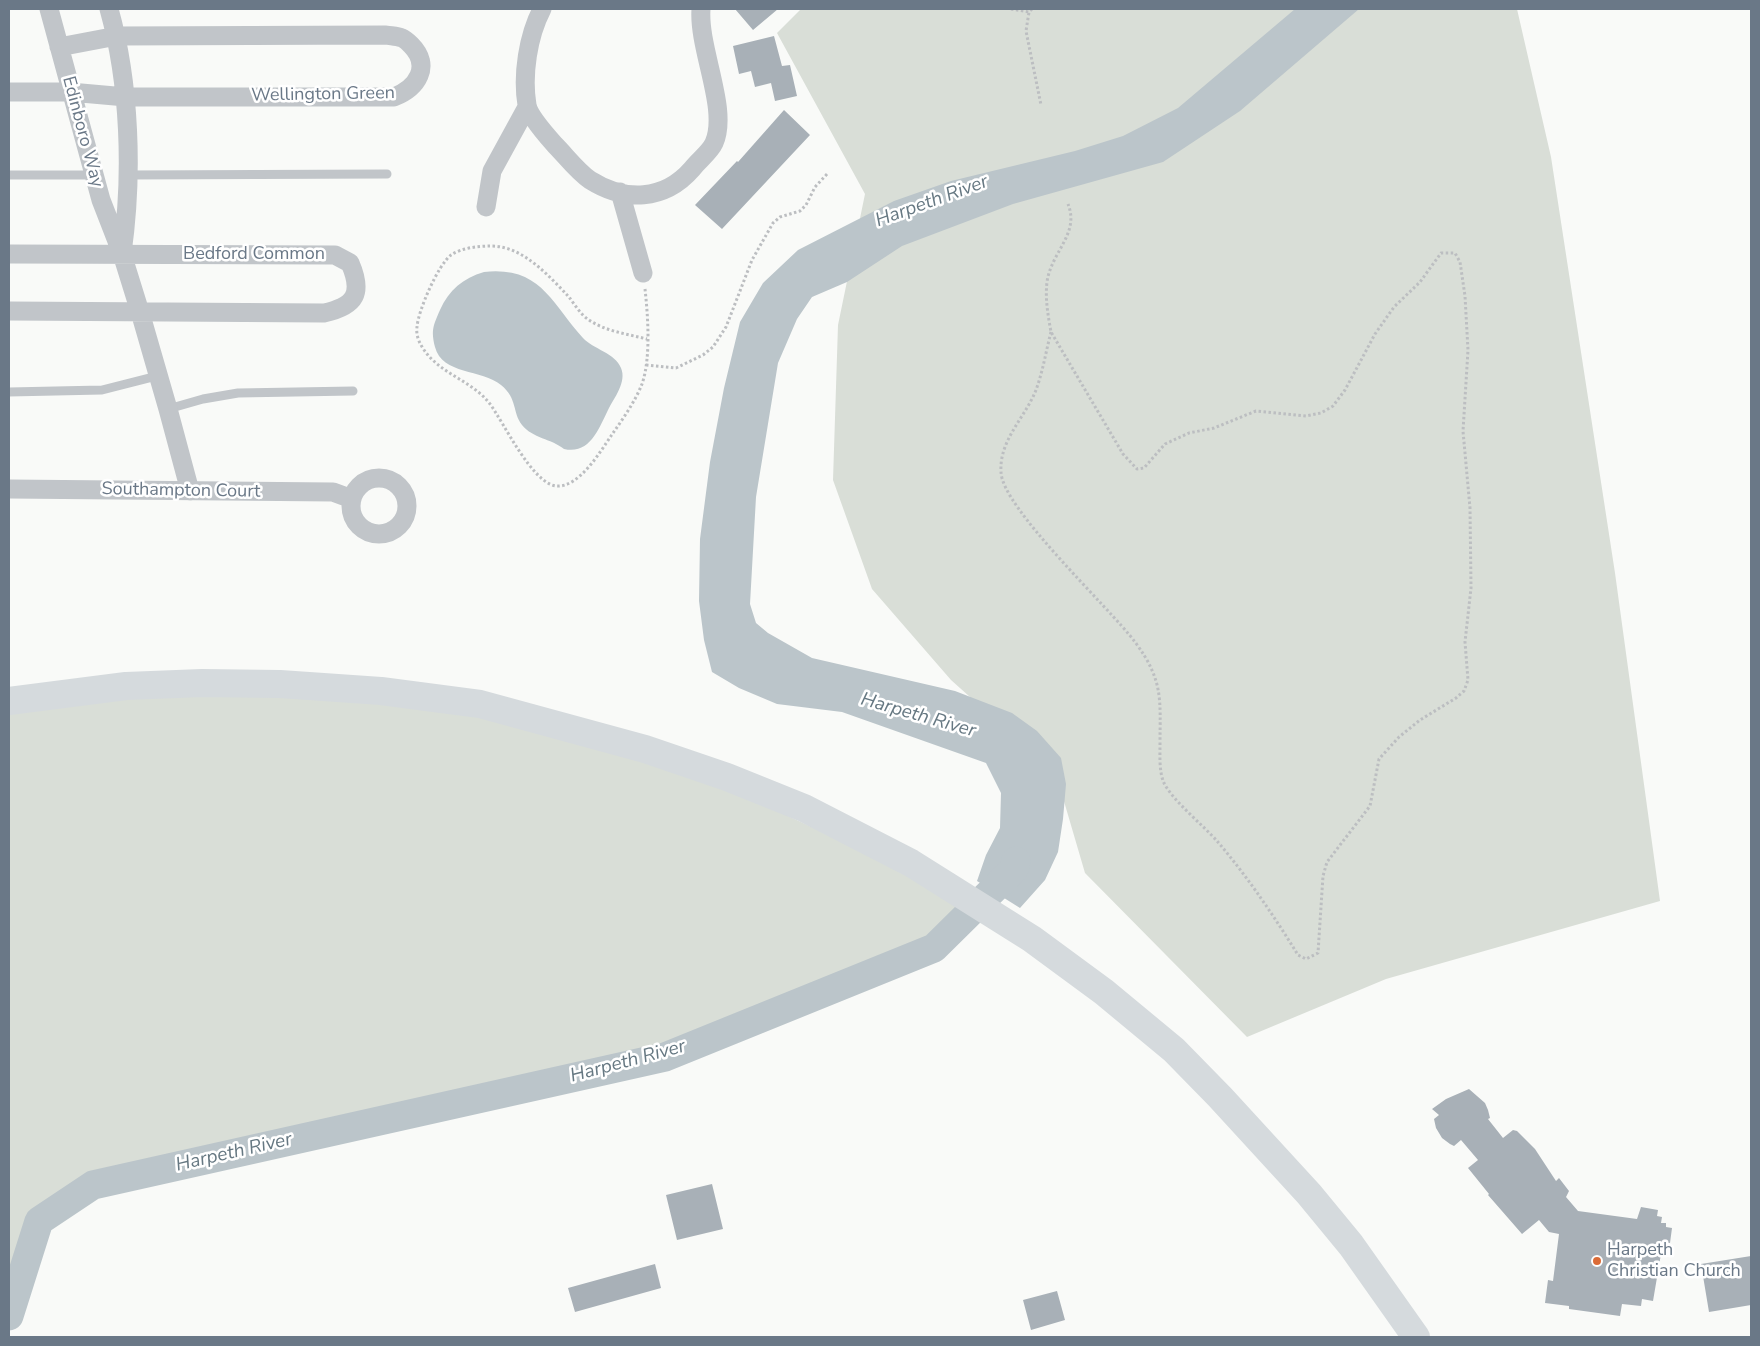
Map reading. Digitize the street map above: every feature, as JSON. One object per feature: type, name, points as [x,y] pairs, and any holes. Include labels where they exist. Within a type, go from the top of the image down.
[{"type":"main road","points":[[9,701],[126,686],[212,683],[280,684],[372,690],[480,704],[645,749],[727,777],[804,808],[911,863],[1032,939],[1104,992],[1153,1032],[1220,1097],[1333,1223],[1416,1337]]},
{"type":"street","name":"Edinboro Way","points":[[50,9],[70,92],[101,200],[122,254],[140,312],[190,492]]},
{"type":"street","name":"Edinboro Way","points":[[109,9],[116,36],[126,97],[127,222],[122,254]]},
{"type":"street","points":[[542,9],[536,19],[526,64],[528,107],[546,134],[590,180],[628,196],[656,195],[684,179],[714,143],[718,117],[717,102],[706,60],[701,9]]},
{"type":"street","name":"Wellington Green","points":[[9,92],[70,92],[126,97],[394,96],[408,91],[418,78],[421,64],[416,50],[403,38],[386,35],[116,36],[59,47]]},
{"type":"street","points":[[486,207],[492,171],[528,107]]},
{"type":"street","points":[[620,192],[643,273]]},
{"type":"street","name":"Bedford Common","points":[[9,254],[335,256],[350,263],[358,280],[356,294],[348,303],[338,310],[324,313],[9,311]]},
{"type":"street","name":"Southampton Court","points":[[9,489],[333,492],[352,499]]},
{"type":"lane","points":[[127,175],[387,174]]},
{"type":"lane","points":[[9,175],[94,175]]},
{"type":"lane","points":[[9,392],[102,390],[157,376]]},
{"type":"lane","points":[[168,409],[203,398],[238,393],[353,392]]},
{"type":"path","points":[[1011,9],[1028,12],[1032,9]]},
{"type":"path","points":[[1028,12],[1026,31],[1041,105]]},
{"type":"path","points":[[646,365],[676,368],[713,347],[726,327],[752,260],[774,223],[780,217],[800,211],[806,205],[815,187],[828,173]]},
{"type":"path","points":[[1052,332],[1036,391],[1006,445],[1000,473],[1004,487],[1035,530],[1116,620],[1151,665],[1158,681],[1161,702],[1160,755],[1164,783],[1219,843],[1254,890],[1298,955],[1306,959],[1313,957],[1318,953],[1323,876],[1327,862],[1370,806],[1379,759],[1399,737],[1420,720],[1464,691],[1468,680],[1465,642],[1470,588],[1470,508],[1463,431],[1468,350],[1465,296],[1460,262],[1455,253],[1441,253],[1420,282],[1394,307],[1380,327],[1345,390],[1333,406],[1321,413],[1306,416],[1256,411],[1214,428],[1189,433],[1165,444],[1144,468],[1137,469],[1123,454],[1052,332],[1047,310],[1047,281],[1055,256],[1071,229],[1072,215],[1068,204]]},
{"type":"path","points":[[643,273],[646,339],[646,365],[642,384],[633,402],[585,471],[572,481],[556,486],[537,472],[481,394],[438,366],[422,346],[416,328],[420,313],[440,269],[449,256],[470,248],[493,246],[526,258],[540,268],[590,321],[609,329],[646,339]]},
{"type":"shaded area","points":[[801,9],[1517,9],[1551,157],[1615,573],[1660,901],[1386,979],[1247,1037],[1085,873],[1056,774],[951,680],[872,589],[833,480],[838,325],[865,194],[777,33]]},
{"type":"shaded area","points":[[381,691],[645,749],[974,903],[934,948],[665,1057],[93,1185],[39,1221],[9,1316],[9,701]]},
{"type":"water","points":[[1295,9],[1359,9],[1240,111],[1163,162],[1013,204],[902,246],[847,282],[812,297],[797,319],[778,363],[756,497],[750,604],[756,623],[768,633],[812,658],[955,691],[1012,713],[1037,731],[1061,758],[1066,784],[1063,819],[1058,852],[1045,880],[1020,908],[977,881],[986,855],[1000,828],[1001,793],[986,763],[842,712],[777,704],[739,688],[712,672],[704,640],[699,601],[700,539],[710,462],[724,388],[740,322],[763,283],[798,250],[894,201],[951,181],[1075,151],[1123,136],[1178,108]]},
{"type":"water","points":[[484,272],[503,272],[519,275],[532,281],[553,300],[587,342],[609,355],[621,368],[622,379],[616,395],[597,432],[581,448],[573,450],[564,449],[531,433],[522,425],[510,395],[501,385],[484,376],[454,367],[439,356],[435,347],[433,328],[444,303],[452,291],[463,281]]},
{"type":"building","points":[[735,9],[778,9],[753,30]]},
{"type":"building","points":[[774,36],[782,66],[790,65],[797,96],[775,101],[771,83],[755,87],[751,71],[739,74],[733,46]]},
{"type":"building","points":[[784,110],[810,135],[722,229],[695,205],[738,162]]},
{"type":"building","points":[[1469,1089],[1485,1103],[1490,1118],[1488,1119],[1503,1138],[1513,1130],[1517,1131],[1535,1149],[1556,1181],[1559,1178],[1569,1191],[1566,1197],[1578,1211],[1637,1219],[1641,1207],[1658,1210],[1657,1216],[1662,1217],[1661,1223],[1666,1223],[1666,1227],[1672,1228],[1670,1243],[1663,1242],[1653,1301],[1642,1299],[1641,1306],[1622,1304],[1620,1316],[1569,1309],[1569,1306],[1545,1303],[1548,1280],[1553,1281],[1559,1234],[1549,1232],[1539,1220],[1522,1234],[1488,1195],[1468,1168],[1478,1160],[1461,1140],[1454,1146],[1442,1138],[1436,1128],[1434,1119],[1439,1115],[1432,1109],[1446,1099]]},
{"type":"building","points":[[712,1184],[723,1229],[677,1240],[666,1195]]},
{"type":"building","points":[[1751,1256],[1751,1305],[1709,1312],[1701,1264]]},
{"type":"building","points":[[655,1264],[661,1288],[575,1312],[568,1288]]},
{"type":"building","points":[[1057,1291],[1065,1320],[1031,1330],[1023,1300]]},
{"type":"waterway","name":"Harpeth River","points":[[9,1316],[39,1221],[93,1185],[665,1057],[934,948],[1014,869],[1016,861]]},
{"type":"place","name":"Harpeth Christian Church","points":[[1597,1261]]}]
